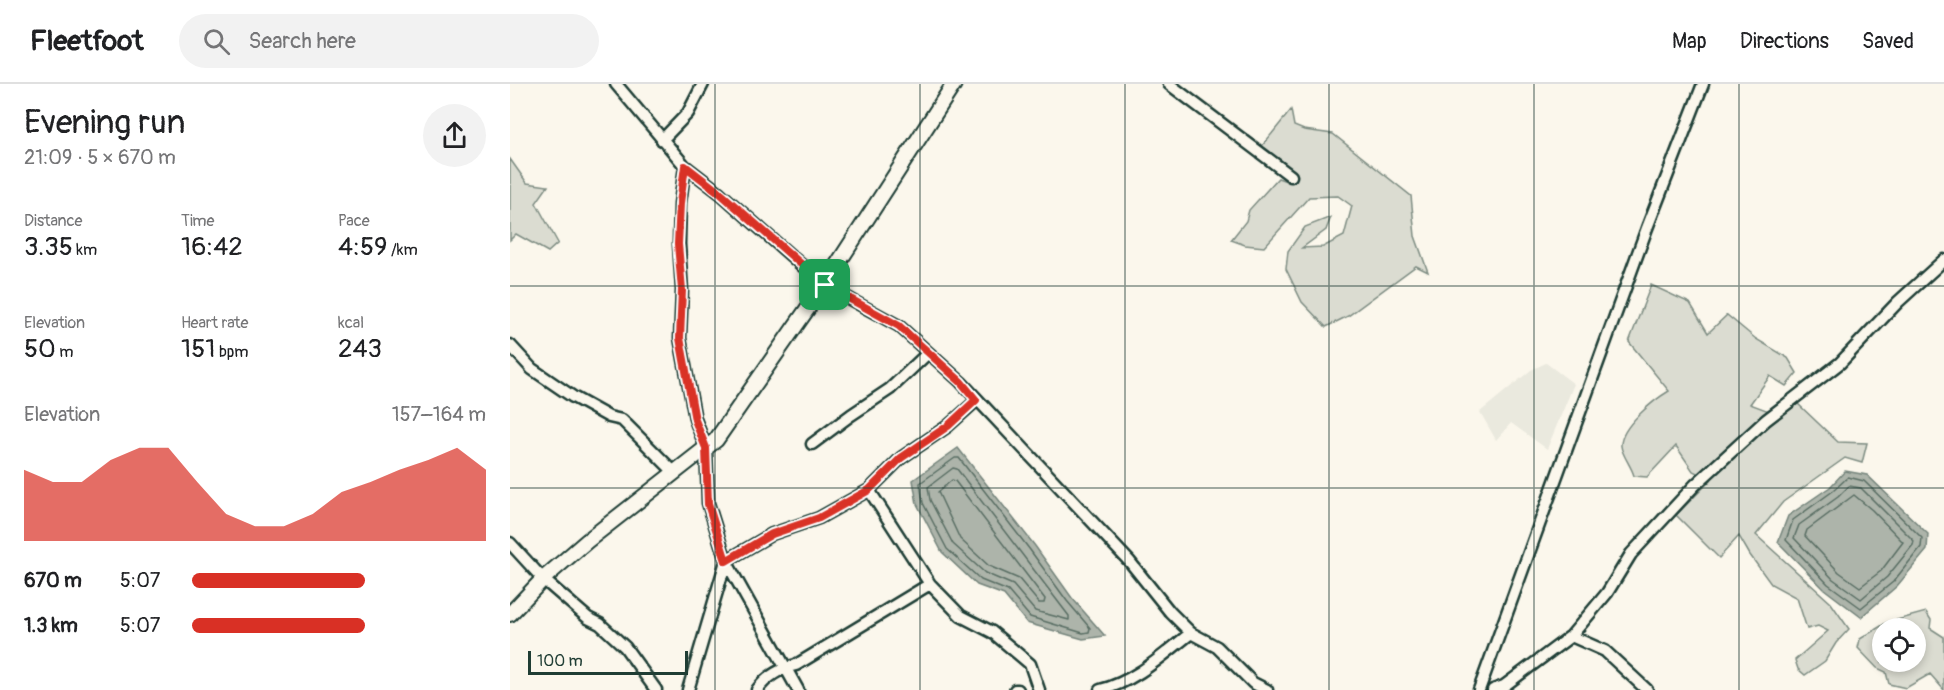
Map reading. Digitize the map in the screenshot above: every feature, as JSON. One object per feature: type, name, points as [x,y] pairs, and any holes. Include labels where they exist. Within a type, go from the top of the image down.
[{"type":"main road","points":[[510,614],[543,579],[587,541],[716,440],[825,285],[954,84]]},
{"type":"street","points":[[616,84],[685,166],[720,193],[825,285],[899,326],[961,382],[1130,562],[1170,612],[1191,633],[1217,647],[1253,683],[1267,690]]},
{"type":"street","points":[[662,140],[688,113],[703,84]]},
{"type":"street","points":[[1169,84],[1291,176]]},
{"type":"street","points":[[1479,690],[1647,228],[1703,84]]},
{"type":"street","points":[[685,166],[678,244],[682,290],[680,338],[695,420],[706,448],[708,504],[726,561],[798,690]]},
{"type":"street","points":[[1493,690],[1504,686],[1571,636],[1607,593],[1630,554],[1695,485],[1766,420],[1840,363],[1898,302],[1944,260]]},
{"type":"street","points":[[510,345],[532,369],[573,397],[609,417],[622,420],[674,472]]},
{"type":"street","points":[[812,444],[890,389],[928,353]]},
{"type":"street","points":[[688,690],[726,561],[772,534],[819,518],[869,490],[901,458],[948,426],[976,400]]},
{"type":"street","points":[[869,490],[930,584],[961,616],[992,632],[1030,664],[1039,690]]},
{"type":"street","points":[[510,543],[543,579],[625,647],[656,690]]},
{"type":"street","points":[[757,690],[766,678],[784,668],[796,665],[930,584]]},
{"type":"street","points":[[1100,690],[1111,687],[1141,671],[1191,633]]},
{"type":"street","points":[[1571,636],[1605,651],[1647,690]]},
{"type":"shaded area","points":[[1291,110],[1294,126],[1304,130],[1333,134],[1411,196],[1415,236],[1428,272],[1416,266],[1348,316],[1326,327],[1302,302],[1286,269],[1288,251],[1305,227],[1331,217],[1326,230],[1302,248],[1323,247],[1344,236],[1352,206],[1338,196],[1309,197],[1264,247],[1245,245],[1231,240],[1246,221],[1249,210],[1278,178],[1289,182],[1294,175],[1262,146]]},
{"type":"shaded area","points":[[510,159],[527,183],[548,186],[536,203],[558,243],[548,252],[516,234],[510,240]]},
{"type":"shaded area","points":[[1651,285],[1690,303],[1708,333],[1727,315],[1756,339],[1788,358],[1797,373],[1786,386],[1770,376],[1750,404],[1782,416],[1797,403],[1838,442],[1867,443],[1862,463],[1845,458],[1783,502],[1756,535],[1831,603],[1849,629],[1836,643],[1825,661],[1805,675],[1798,669],[1795,660],[1828,631],[1818,626],[1807,629],[1797,598],[1771,584],[1739,536],[1719,558],[1676,515],[1711,480],[1693,471],[1676,446],[1647,477],[1634,476],[1623,453],[1621,446],[1626,431],[1647,407],[1669,391],[1629,342]]},
{"type":"shaded area","points":[[1546,363],[1574,384],[1547,449],[1511,423],[1496,440],[1480,412],[1531,370]]},
{"type":"shaded area","points":[[1926,612],[1931,620],[1930,628],[1944,637],[1944,690],[1930,674],[1906,688],[1889,684],[1886,672],[1926,672],[1926,618],[1904,618]]},
{"type":"shaded area","points":[[1872,632],[1872,663],[1858,648],[1860,639]]},
{"type":"water","points":[[958,448],[1035,546],[1072,598],[1105,636],[1083,639],[1027,623],[1004,595],[977,585],[942,552],[917,504],[913,480]]},
{"type":"water","points":[[1845,471],[1867,475],[1928,534],[1927,550],[1897,586],[1861,617],[1824,589],[1778,542],[1788,516],[1830,487]]},
{"type":"route","points":[[685,166],[720,193],[825,285],[899,326],[961,382],[976,400],[948,426],[901,458],[869,490],[819,518],[772,534],[726,561],[708,504],[706,448],[695,420],[680,338],[682,290],[678,244],[685,166]]}]
